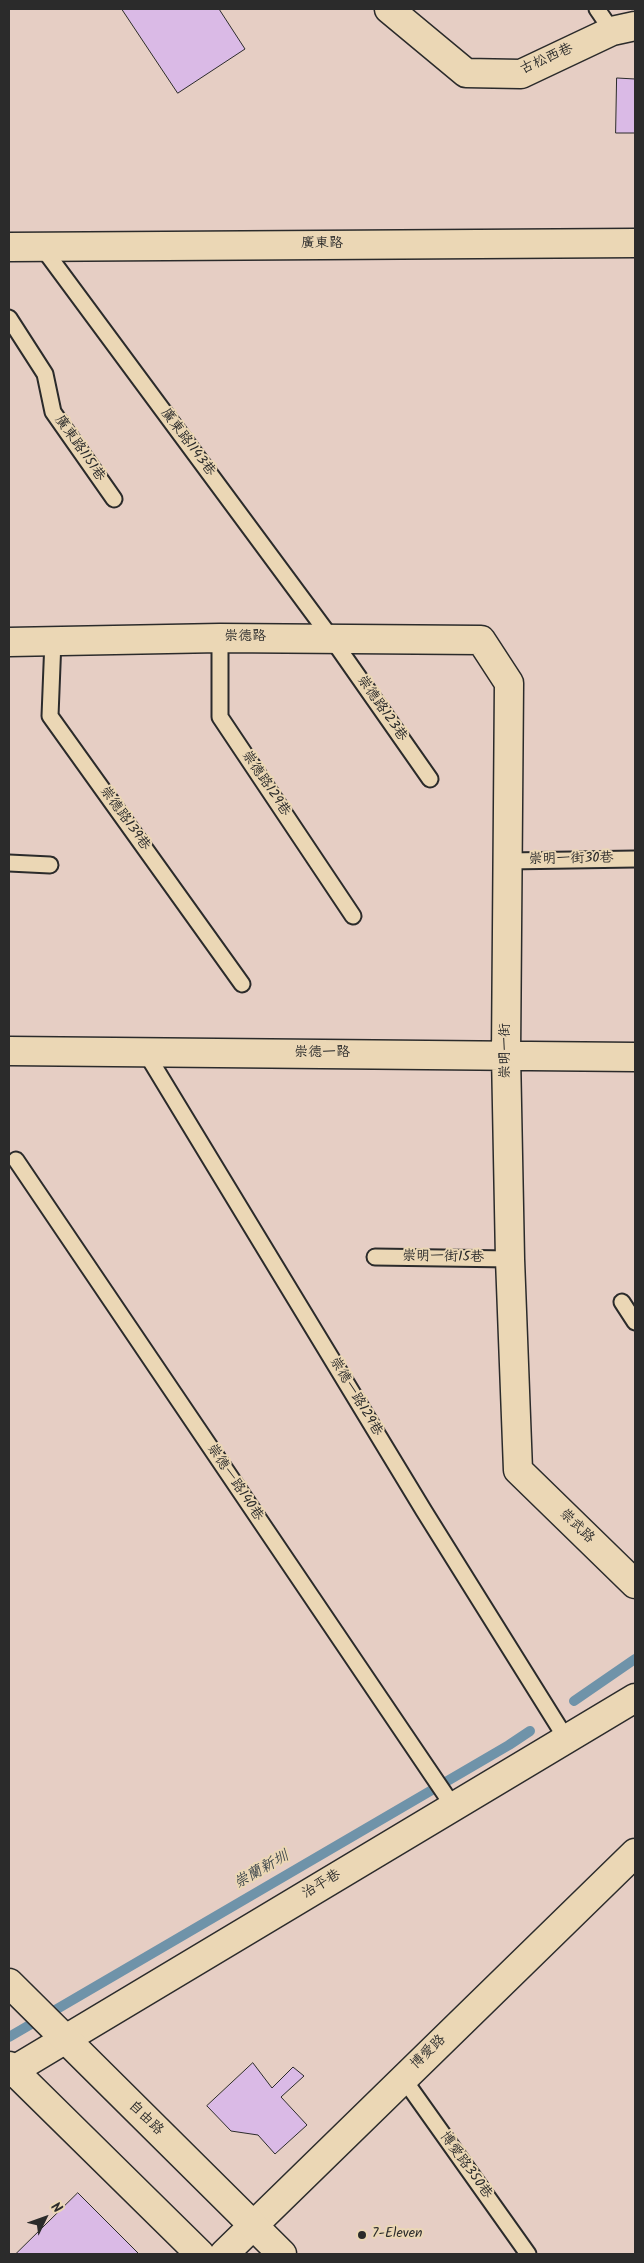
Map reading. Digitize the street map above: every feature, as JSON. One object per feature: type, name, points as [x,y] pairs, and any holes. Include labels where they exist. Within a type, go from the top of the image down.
[{"type":"street","name":"古松西巷","points":[[389,9],[466,73],[521,74],[615,22]]},
{"type":"street","name":"廣東路","points":[[9,247],[635,243]]},
{"type":"street","name":"崇德路","points":[[9,642],[220,638],[481,640]]},
{"type":"street","name":"崇明一街","points":[[481,640],[509,683],[506,1054],[510,1259],[518,1470]]},
{"type":"street","name":"崇德一路","points":[[9,1051],[506,1054],[635,1057]]},
{"type":"street","name":"崇武路","points":[[518,1470],[635,1584]]},
{"type":"street","name":"治平巷","points":[[10,2070],[58,2034],[451,1803],[567,1740],[635,1698]]},
{"type":"street","name":"博愛路","points":[[224,2254],[635,1853]]},
{"type":"street","name":"自由路","points":[[18,1992],[58,2034],[282,2254]]},
{"type":"street","points":[[10,2070],[200,2254]]},
{"type":"lane","name":"廣東路1143巷","points":[[42,247],[332,639]]},
{"type":"lane","name":"廣東路1151巷","points":[[9,318],[45,374],[53,412],[114,499]]},
{"type":"lane","name":"崇德路129巷","points":[[220,638],[220,717],[353,916]]},
{"type":"lane","name":"崇德路123巷","points":[[332,639],[430,779]]},
{"type":"lane","name":"崇德路139巷","points":[[53,640],[50,716],[242,984]]},
{"type":"lane","name":"崇明一街30巷","points":[[508,861],[635,859]]},
{"type":"lane","points":[[9,863],[50,865]]},
{"type":"lane","name":"崇德一路129巷","points":[[146,1053],[429,1519],[567,1740]]},
{"type":"lane","name":"崇德一路140巷","points":[[16,1160],[451,1803]]},
{"type":"lane","name":"崇明一街15巷","points":[[375,1257],[510,1259]]},
{"type":"lane","points":[[622,1302],[635,1322]]},
{"type":"lane","name":"博愛路350巷","points":[[403,2078],[528,2254]]},
{"type":"building","points":[[122,9],[219,9],[245,49],[178,93]]},
{"type":"building","points":[[617,78],[635,79],[635,133],[616,133]]},
{"type":"building","points":[[253,2063],[272,2088],[293,2067],[304,2076],[281,2097],[307,2125],[275,2154],[258,2135],[231,2131],[207,2106]]},
{"type":"building","points":[[78,2193],[139,2254],[16,2254]]},
{"type":"waterway","name":"崇蘭新圳","points":[[574,1701],[635,1659]]},
{"type":"waterway","name":"崇蘭新圳","points":[[9,2037],[530,1731]]},
{"type":"place","name":"7-Eleven","points":[[362,2235]]}]
